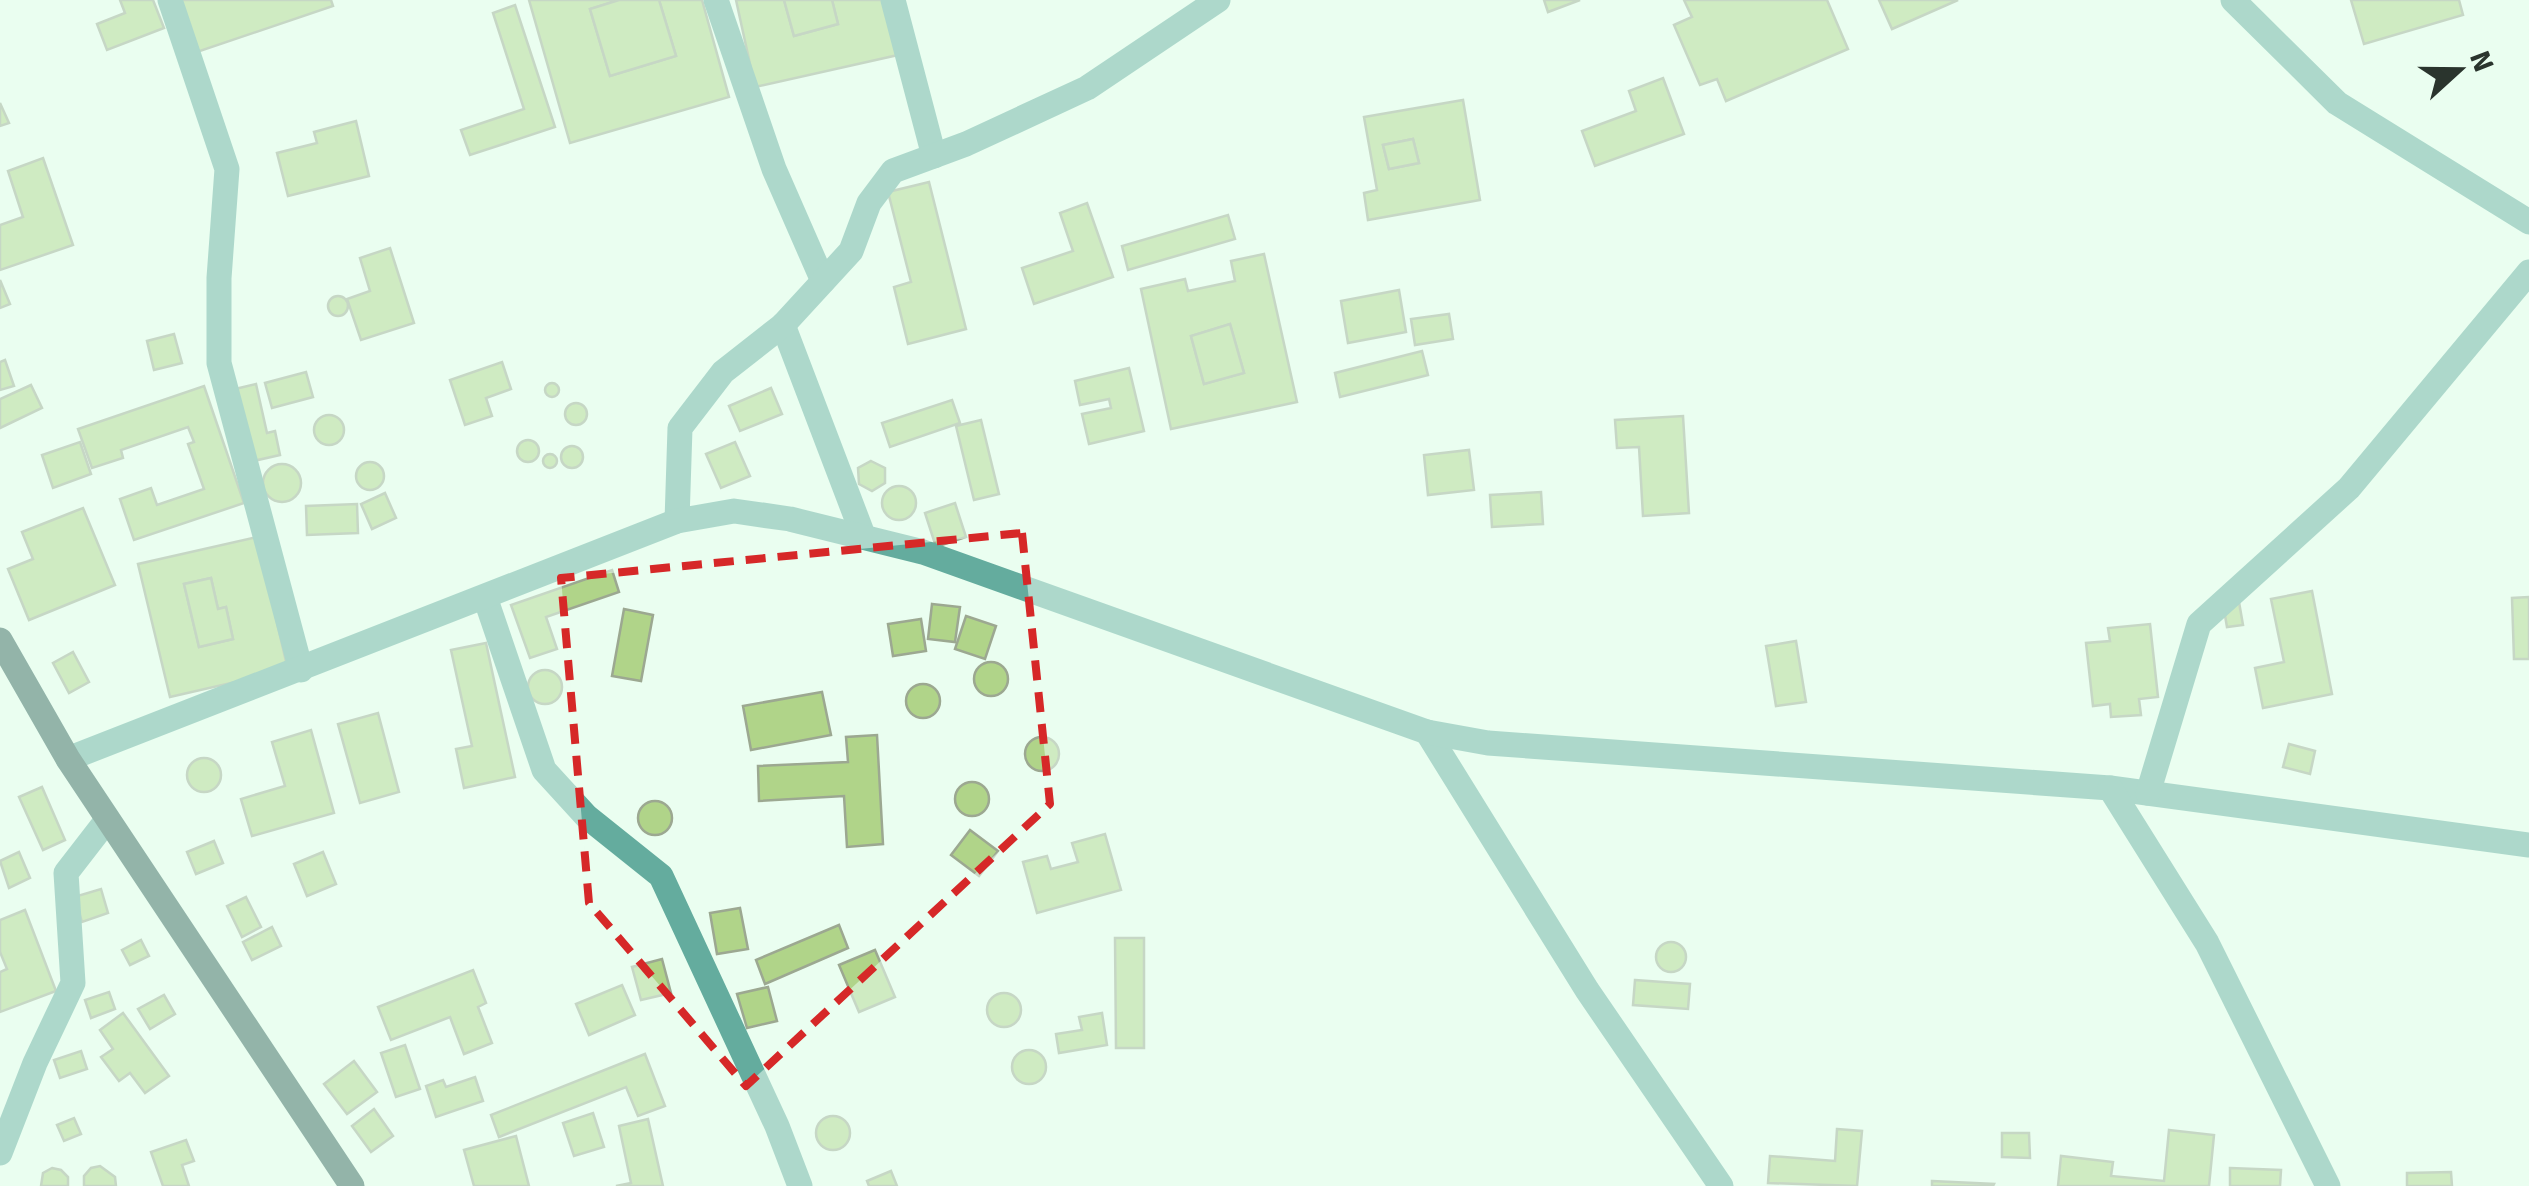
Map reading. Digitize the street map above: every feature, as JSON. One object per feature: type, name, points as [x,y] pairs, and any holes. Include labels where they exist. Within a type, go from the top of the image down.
[{"type":"main road","points":[[0,640],[107,820],[352,1186]]},
{"type":"street","points":[[170,0],[227,169],[219,278],[220,363],[301,670]]},
{"type":"street","points":[[716,0],[774,169],[823,281]]},
{"type":"street","points":[[893,0],[934,156]]},
{"type":"street","points":[[677,521],[680,428],[722,372],[783,325],[851,251],[869,203],[892,171],[1087,88],[1218,0]]},
{"type":"street","points":[[2234,0],[2337,104],[2529,222]]},
{"type":"street","points":[[2148,793],[2199,624],[2349,488],[2529,272]]},
{"type":"street","points":[[783,325],[863,535]]},
{"type":"street","points":[[68,758],[677,521],[734,510],[863,535],[923,552],[1427,732],[1488,743],[2110,788],[2529,845]]},
{"type":"street","points":[[485,597],[544,770],[586,816],[661,876],[778,1126],[800,1186]]},
{"type":"street","points":[[1427,732],[1586,990],[1721,1186]]},
{"type":"street","points":[[2110,788],[2208,944],[2328,1186]]},
{"type":"street","points":[[0,1153],[35,1063],[74,983],[66,874],[107,820]]},
{"type":"highlighted area","points":[[1022,533],[1050,804],[746,1086],[589,903],[561,578]]},
{"type":"building","points":[[120,0],[153,0],[164,28],[107,50],[97,24],[125,13]]},
{"type":"building","points":[[179,0],[331,0],[333,6],[197,52]]},
{"type":"building","points":[[529,0],[619,0],[590,9],[610,76],[676,56],[659,0],[702,0],[729,97],[570,143]]},
{"type":"building","points":[[619,0],[659,0],[676,56],[610,76],[590,9]]},
{"type":"building","points":[[736,0],[784,0],[794,36],[838,24],[832,0],[885,0],[898,55],[755,87]]},
{"type":"building","points":[[784,0],[832,0],[838,24],[794,36]]},
{"type":"building","points":[[1544,0],[1580,0],[1548,12]]},
{"type":"building","points":[[1684,0],[1827,0],[1848,49],[1726,101],[1717,79],[1700,85],[1674,25],[1692,17]]},
{"type":"building","points":[[1879,0],[1958,0],[1892,29]]},
{"type":"building","points":[[2351,0],[2459,0],[2463,15],[2364,44]]},
{"type":"building","points":[[515,5],[555,127],[470,155],[461,130],[524,109],[493,13]]},
{"type":"building","points":[[1663,78],[1684,134],[1595,166],[1582,131],[1636,111],[1629,91]]},
{"type":"building","points":[[1463,100],[1480,200],[1368,220],[1364,193],[1377,190],[1364,117]],"holes":[[[1413,139],[1419,163],[1389,169],[1383,145]]]},
{"type":"building","points":[[0,103],[9,123],[0,126]]},
{"type":"building","points":[[356,121],[369,176],[288,196],[277,153],[317,143],[314,132]]},
{"type":"building","points":[[1413,139],[1419,163],[1389,169],[1383,145]]},
{"type":"building","points":[[43,158],[73,245],[0,270],[0,225],[23,217],[8,171]]},
{"type":"building","points":[[929,182],[966,329],[908,344],[894,287],[911,282],[888,192]]},
{"type":"building","points":[[1087,203],[1113,277],[1034,304],[1022,268],[1073,251],[1060,213]]},
{"type":"building","points":[[1228,215],[1235,239],[1128,270],[1122,246]]},
{"type":"building","points":[[390,248],[414,323],[361,340],[347,299],[370,291],[360,258]]},
{"type":"building","points":[[1264,254],[1297,402],[1171,429],[1141,289],[1185,279],[1188,291],[1235,281],[1231,261]],"holes":[[[1230,324],[1244,373],[1204,384],[1191,336]]]},
{"type":"building","points":[[0,280],[10,304],[0,308]]},
{"type":"building","points":[[1399,290],[1406,332],[1348,343],[1341,301]]},
{"type":"building","points":[[338,296],[348,306],[338,316],[328,306]]},
{"type":"building","points":[[1449,314],[1453,339],[1415,345],[1411,319]]},
{"type":"building","points":[[1230,324],[1244,373],[1204,384],[1191,336]]},
{"type":"building","points":[[174,334],[182,363],[154,370],[147,341]]},
{"type":"building","points":[[1422,351],[1428,375],[1340,397],[1335,373]]},
{"type":"building","points":[[5,360],[14,386],[0,390],[0,362]]},
{"type":"building","points":[[502,362],[511,389],[486,398],[492,416],[465,425],[450,380]]},
{"type":"building","points":[[1129,368],[1144,431],[1089,444],[1082,414],[1111,408],[1109,399],[1080,405],[1075,381]]},
{"type":"building","points":[[306,372],[313,397],[272,408],[265,383]]},
{"type":"building","points":[[552,383],[559,390],[552,397],[545,390]]},
{"type":"building","points":[[256,384],[267,433],[275,431],[280,455],[249,462],[231,390]]},
{"type":"building","points":[[31,385],[42,408],[0,428],[0,399]]},
{"type":"building","points":[[204,386],[244,503],[134,540],[120,499],[151,488],[157,505],[204,489],[188,444],[194,442],[188,427],[121,450],[123,458],[92,468],[78,429]]},
{"type":"building","points":[[771,388],[782,414],[740,431],[729,406]]},
{"type":"building","points":[[952,400],[960,423],[890,447],[882,423]]},
{"type":"building","points":[[576,403],[587,414],[576,425],[565,414]]},
{"type":"building","points":[[329,415],[340,419],[344,430],[340,441],[329,445],[318,441],[314,430],[318,419]]},
{"type":"building","points":[[1683,416],[1689,513],[1643,516],[1639,447],[1617,448],[1615,420]]},
{"type":"building","points":[[981,420],[999,494],[974,500],[956,426]]},
{"type":"building","points":[[528,440],[536,443],[536,459],[528,462],[520,459],[517,451],[520,443]]},
{"type":"building","points":[[80,442],[91,474],[53,488],[42,455]]},
{"type":"building","points":[[735,442],[750,476],[721,488],[706,454]]},
{"type":"building","points":[[572,446],[580,449],[580,465],[572,468],[564,465],[561,457],[564,449]]},
{"type":"building","points":[[1469,450],[1474,490],[1428,495],[1424,455]]},
{"type":"building","points":[[550,454],[557,461],[550,468],[543,461]]},
{"type":"building","points":[[871,461],[885,468],[885,483],[872,491],[859,484],[858,468]]},
{"type":"building","points":[[370,462],[380,466],[384,476],[380,486],[370,490],[360,486],[356,476],[360,466]]},
{"type":"building","points":[[282,464],[295,470],[301,483],[295,496],[282,502],[269,496],[263,483],[269,470]]},
{"type":"building","points":[[899,486],[911,491],[916,503],[911,515],[899,520],[887,515],[882,503],[887,491]]},
{"type":"building","points":[[1541,492],[1543,524],[1492,527],[1490,495]]},
{"type":"building","points":[[385,493],[396,518],[372,529],[361,504]]},
{"type":"building","points":[[955,503],[966,537],[936,547],[925,513]]},
{"type":"building","points":[[357,504],[358,533],[307,535],[306,506]]},
{"type":"building","points":[[83,508],[115,585],[29,620],[8,569],[33,559],[22,532]]},
{"type":"building","points":[[257,537],[288,670],[170,697],[138,564]],"holes":[[[211,578],[218,609],[226,607],[233,639],[199,647],[184,584]]]},
{"type":"building","points":[[612,570],[619,592],[546,617],[557,649],[530,658],[511,605]]},
{"type":"building","points":[[211,578],[218,609],[226,607],[233,639],[199,647],[184,584]]},
{"type":"building","points":[[2312,591],[2332,694],[2263,708],[2255,668],[2284,662],[2271,599]]},
{"type":"building","points":[[2529,597],[2529,659],[2514,659],[2512,598]]},
{"type":"building","points":[[2239,602],[2243,625],[2227,627],[2223,604]]},
{"type":"building","points":[[932,604],[960,607],[955,642],[928,639]]},
{"type":"building","points":[[624,609],[653,615],[641,681],[612,676]]},
{"type":"building","points":[[966,616],[996,626],[985,659],[955,649]]},
{"type":"building","points":[[921,619],[926,651],[893,656],[888,624]]},
{"type":"building","points":[[2150,624],[2158,697],[2139,699],[2141,715],[2111,717],[2110,704],[2093,706],[2086,643],[2110,641],[2108,628]]},
{"type":"building","points":[[1796,641],[1806,702],[1776,706],[1766,646]]},
{"type":"building","points":[[486,643],[515,777],[464,788],[456,749],[472,746],[451,650]]},
{"type":"building","points":[[73,652],[89,682],[69,693],[53,663]]},
{"type":"building","points":[[991,662],[1003,667],[1008,679],[1003,691],[991,696],[979,691],[974,679],[979,667]]},
{"type":"building","points":[[545,670],[557,675],[562,687],[557,699],[545,704],[533,699],[528,687],[533,675]]},
{"type":"building","points":[[923,684],[935,689],[940,701],[935,713],[923,718],[911,713],[906,701],[911,689]]},
{"type":"building","points":[[822,692],[831,735],[751,750],[743,706]]},
{"type":"building","points":[[378,713],[399,792],[360,803],[338,724]]},
{"type":"building","points":[[311,730],[334,813],[252,836],[241,799],[285,786],[272,742]]},
{"type":"building","points":[[877,735],[883,844],[847,847],[844,796],[759,801],[758,766],[848,762],[846,737]]},
{"type":"building","points":[[1042,737],[1054,742],[1059,754],[1054,766],[1042,771],[1030,766],[1025,754],[1030,742]]},
{"type":"building","points":[[2289,744],[2315,751],[2310,774],[2283,767]]},
{"type":"building","points":[[204,758],[216,763],[221,775],[216,787],[204,792],[192,787],[187,775],[192,763]]},
{"type":"building","points":[[972,782],[984,787],[989,799],[984,811],[972,816],[960,811],[955,799],[960,787]]},
{"type":"building","points":[[42,787],[65,840],[43,850],[19,797]]},
{"type":"building","points":[[655,801],[667,806],[672,818],[667,830],[655,835],[643,830],[638,818],[643,806]]},
{"type":"building","points":[[970,830],[998,851],[979,876],[951,855]]},
{"type":"building","points":[[1105,834],[1121,890],[1037,913],[1023,862],[1047,856],[1051,869],[1078,862],[1072,843]]},
{"type":"building","points":[[214,841],[223,863],[196,874],[187,852]]},
{"type":"building","points":[[19,852],[30,878],[9,888],[0,861]]},
{"type":"building","points":[[323,852],[336,884],[307,896],[294,864]]},
{"type":"building","points":[[101,889],[108,913],[82,922],[74,897]]},
{"type":"building","points":[[246,897],[261,927],[242,937],[227,906]]},
{"type":"building","points":[[740,908],[748,949],[717,954],[710,913]]},
{"type":"building","points":[[25,910],[56,991],[0,1012],[0,972],[7,969],[0,952],[0,920]]},
{"type":"building","points":[[839,925],[848,948],[765,984],[756,960]]},
{"type":"building","points":[[272,927],[281,946],[252,960],[243,942]]},
{"type":"building","points":[[1115,938],[1144,938],[1144,1048],[1116,1048]]},
{"type":"building","points":[[141,940],[149,956],[130,965],[122,950]]},
{"type":"building","points":[[1671,942],[1685,951],[1686,957],[1677,971],[1671,972],[1657,963],[1656,957],[1665,943]]},
{"type":"building","points":[[875,950],[895,997],[859,1012],[839,965]]},
{"type":"building","points":[[662,959],[671,993],[641,1000],[632,967]]},
{"type":"building","points":[[473,970],[486,1003],[478,1007],[492,1043],[464,1054],[450,1017],[391,1040],[378,1007]]},
{"type":"building","points":[[1635,980],[1690,984],[1688,1009],[1633,1005]]},
{"type":"building","points":[[622,985],[635,1015],[589,1035],[576,1004]]},
{"type":"building","points":[[768,987],[777,1021],[747,1028],[737,994]]},
{"type":"building","points":[[109,992],[115,1009],[91,1018],[85,1000]]},
{"type":"building","points":[[1004,993],[1016,998],[1021,1010],[1016,1022],[1004,1027],[992,1022],[987,1010],[992,998]]},
{"type":"building","points":[[164,995],[175,1014],[150,1029],[138,1009]]},
{"type":"building","points":[[123,1013],[169,1076],[145,1093],[130,1073],[119,1081],[101,1057],[113,1049],[100,1030]]},
{"type":"building","points":[[1102,1013],[1107,1045],[1059,1053],[1056,1034],[1082,1030],[1079,1017]]},
{"type":"building","points":[[405,1045],[420,1089],[396,1097],[381,1053]]},
{"type":"building","points":[[1029,1050],[1041,1055],[1046,1067],[1041,1079],[1029,1084],[1017,1079],[1012,1067],[1017,1055]]},
{"type":"building","points":[[81,1051],[87,1069],[60,1078],[54,1060]]},
{"type":"building","points":[[645,1054],[665,1106],[638,1116],[626,1087],[499,1137],[491,1115]]},
{"type":"building","points":[[354,1061],[377,1092],[347,1114],[324,1084]]},
{"type":"building","points":[[475,1077],[483,1101],[436,1117],[426,1086],[443,1080],[446,1087]]},
{"type":"building","points":[[374,1109],[393,1136],[371,1152],[352,1126]]},
{"type":"building","points":[[593,1113],[604,1147],[574,1156],[563,1123]]},
{"type":"building","points":[[833,1116],[845,1121],[850,1133],[845,1145],[833,1150],[821,1145],[816,1133],[821,1121]]},
{"type":"building","points":[[74,1118],[81,1134],[64,1141],[57,1125]]},
{"type":"building","points":[[648,1119],[663,1186],[616,1186],[631,1183],[619,1126]]},
{"type":"building","points":[[1837,1129],[1862,1131],[1857,1186],[1768,1183],[1770,1156],[1835,1161]]},
{"type":"building","points":[[2169,1130],[2214,1135],[2209,1186],[2058,1186],[2061,1156],[2113,1162],[2111,1176],[2164,1181]]},
{"type":"building","points":[[2002,1133],[2029,1133],[2030,1158],[2002,1157]]},
{"type":"building","points":[[516,1136],[529,1186],[474,1186],[464,1150]]},
{"type":"building","points":[[186,1140],[194,1161],[182,1165],[189,1186],[163,1186],[151,1152]]},
{"type":"building","points":[[100,1166],[115,1177],[116,1186],[84,1186],[84,1176],[91,1168]]},
{"type":"building","points":[[52,1168],[68,1177],[68,1186],[41,1186],[43,1173]]},
{"type":"building","points":[[2230,1168],[2281,1170],[2280,1186],[2230,1186]]},
{"type":"building","points":[[891,1171],[897,1186],[869,1186],[867,1181]]},
{"type":"building","points":[[2451,1172],[2452,1186],[2407,1186],[2407,1173]]},
{"type":"building","points":[[1932,1181],[1994,1184],[1932,1186]]}]
